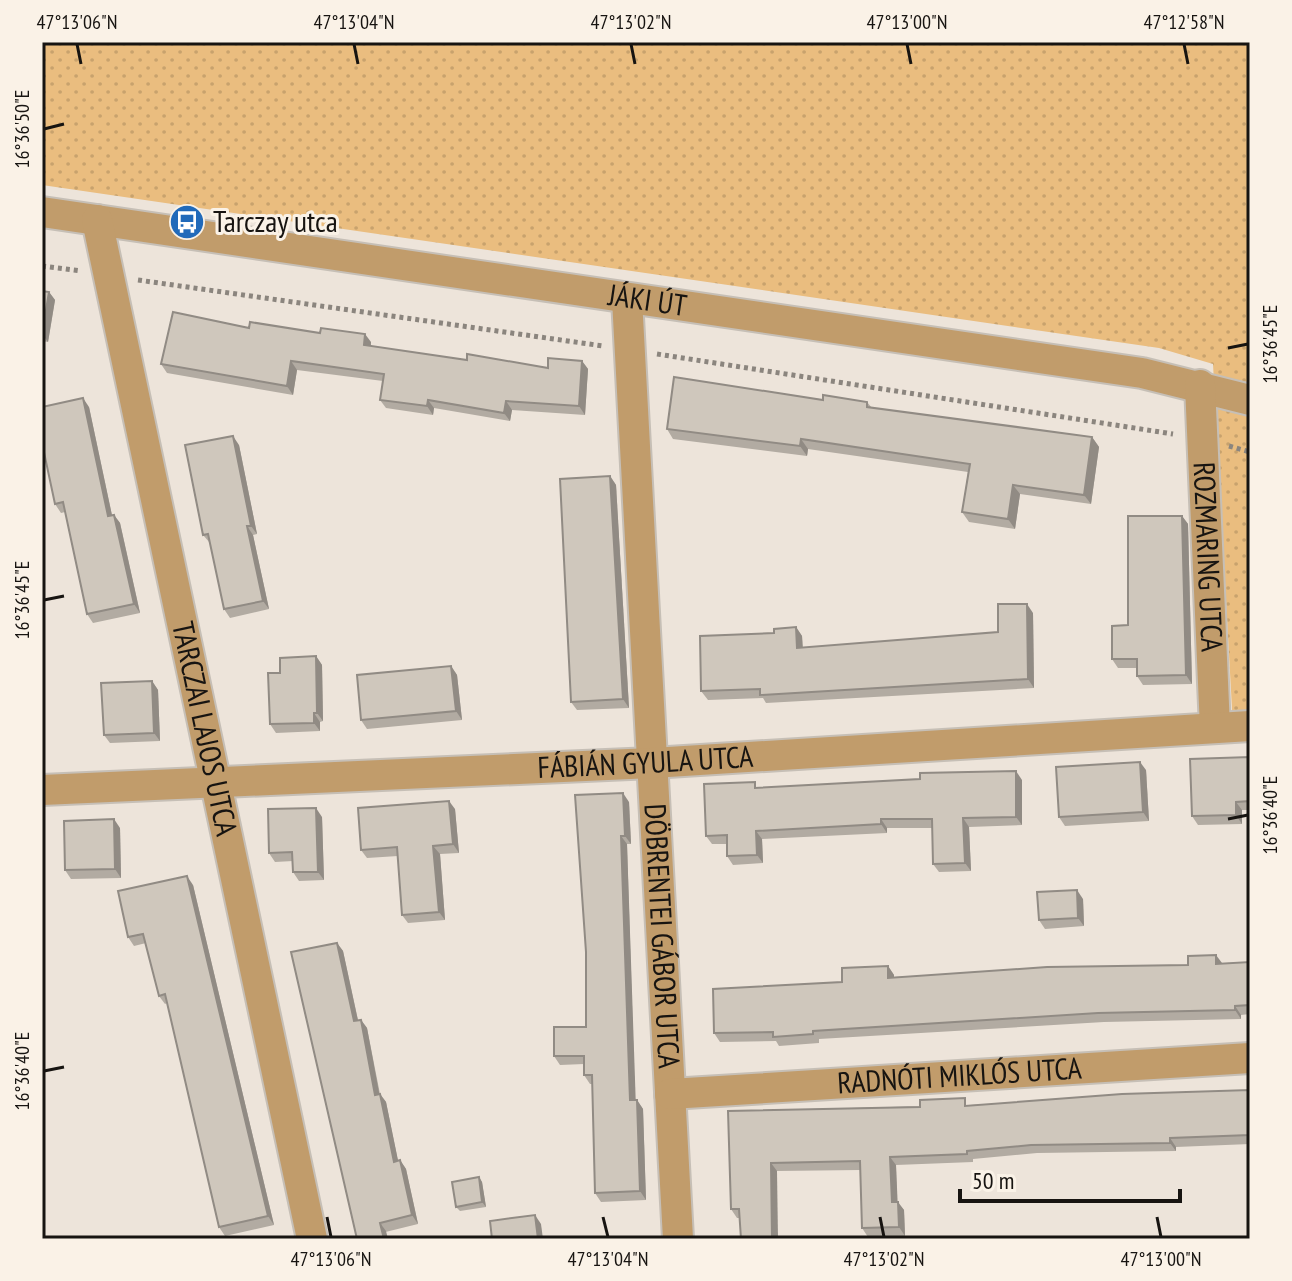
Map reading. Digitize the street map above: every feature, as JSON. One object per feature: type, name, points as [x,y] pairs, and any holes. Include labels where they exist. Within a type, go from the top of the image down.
[{"type":"street","name":"JÁKI ÚT","points":[[42,212],[1142,373],[1200,385],[1250,400]]},
{"type":"street","name":"TARCZAI LAJOS UTCA","points":[[97,220],[312,1239]]},
{"type":"street","name":"DÖBRENTEI GÁBOR UTCA","points":[[627,299],[678,1239]]},
{"type":"street","name":"ROZMARING UTCA","points":[[1200,385],[1215,728]]},
{"type":"street","name":"FÁBIÁN GYULA UTCA","points":[[42,790],[652,763],[1250,726]]},
{"type":"street","name":"RADNÓTI MIKLÓS UTCA","points":[[670,1094],[1250,1058]]},
{"type":"shaded area","points":[[42,42],[1250,42],[1250,725],[1233,727],[1213,364],[1159,348],[42,185]]},
{"type":"building","points":[[42,291],[49,292],[42,334]]},
{"type":"building","points":[[173,312],[249,328],[250,322],[320,333],[321,328],[365,334],[364,345],[467,360],[467,354],[548,368],[548,358],[582,361],[579,406],[506,401],[504,413],[428,400],[427,406],[380,400],[384,374],[291,361],[287,386],[161,364]]},
{"type":"building","points":[[674,377],[823,400],[823,395],[867,402],[867,407],[1092,437],[1084,495],[1013,485],[1008,519],[962,512],[970,464],[801,439],[800,446],[667,429]]},
{"type":"building","points":[[83,398],[108,516],[114,515],[134,604],[87,614],[63,502],[55,504],[42,443],[42,407]]},
{"type":"building","points":[[233,436],[263,601],[224,609],[208,534],[203,535],[185,445]]},
{"type":"building","points":[[610,476],[623,699],[571,702],[560,479]]},
{"type":"building","points":[[1128,516],[1182,516],[1186,675],[1137,676],[1137,659],[1112,659],[1112,626],[1128,625]]},
{"type":"building","points":[[998,604],[1027,604],[1028,679],[760,695],[760,689],[701,691],[700,636],[774,633],[774,629],[796,627],[797,648],[998,632]]},
{"type":"building","points":[[316,656],[317,713],[314,713],[314,723],[270,724],[268,673],[280,673],[280,658]]},
{"type":"building","points":[[451,666],[456,711],[361,720],[357,675]]},
{"type":"building","points":[[152,681],[154,733],[104,735],[101,683]]},
{"type":"building","points":[[1250,757],[1250,801],[1236,802],[1236,815],[1192,816],[1190,759]]},
{"type":"building","points":[[1140,762],[1143,812],[1059,817],[1056,767]]},
{"type":"building","points":[[1016,771],[1016,817],[963,818],[965,863],[933,864],[932,819],[881,819],[881,824],[756,831],[757,855],[727,856],[727,835],[706,836],[704,784],[755,782],[755,788],[920,779],[920,773]]},
{"type":"building","points":[[623,793],[625,836],[621,836],[630,1100],[637,1100],[640,1191],[595,1193],[592,1075],[584,1075],[584,1056],[554,1056],[554,1027],[586,1027],[586,952],[575,795]]},
{"type":"building","points":[[449,801],[453,844],[433,846],[439,912],[402,915],[397,847],[361,850],[358,808]]},
{"type":"building","points":[[316,808],[318,872],[293,872],[292,852],[269,853],[268,809]]},
{"type":"building","points":[[114,819],[115,869],[65,870],[64,821]]},
{"type":"building","points":[[187,876],[268,1216],[219,1227],[165,994],[159,996],[143,934],[128,937],[118,891]]},
{"type":"building","points":[[1077,890],[1078,918],[1039,920],[1037,892]]},
{"type":"building","points":[[337,943],[354,1021],[361,1020],[375,1095],[380,1094],[394,1162],[400,1160],[412,1215],[380,1223],[384,1239],[357,1239],[291,952]]},
{"type":"building","points":[[1216,955],[1216,964],[1250,962],[1250,1005],[1235,1006],[1235,1010],[1098,1013],[813,1031],[813,1034],[773,1037],[773,1032],[714,1033],[713,989],[842,982],[842,968],[888,966],[888,978],[1047,967],[1188,965],[1188,956]]},
{"type":"building","points":[[1250,1090],[1250,1135],[1170,1138],[1170,1143],[1031,1145],[967,1151],[967,1154],[890,1157],[892,1202],[898,1202],[899,1227],[862,1228],[860,1161],[771,1163],[772,1239],[741,1239],[739,1209],[731,1209],[728,1111],[920,1107],[920,1100],[965,1098],[965,1106],[1122,1094]]},
{"type":"building","points":[[479,1177],[482,1202],[456,1207],[452,1182]]},
{"type":"building","points":[[535,1215],[538,1239],[492,1239],[490,1221]]},
{"type":"place","name":"Tarczay utca","points":[[187,222]]}]
